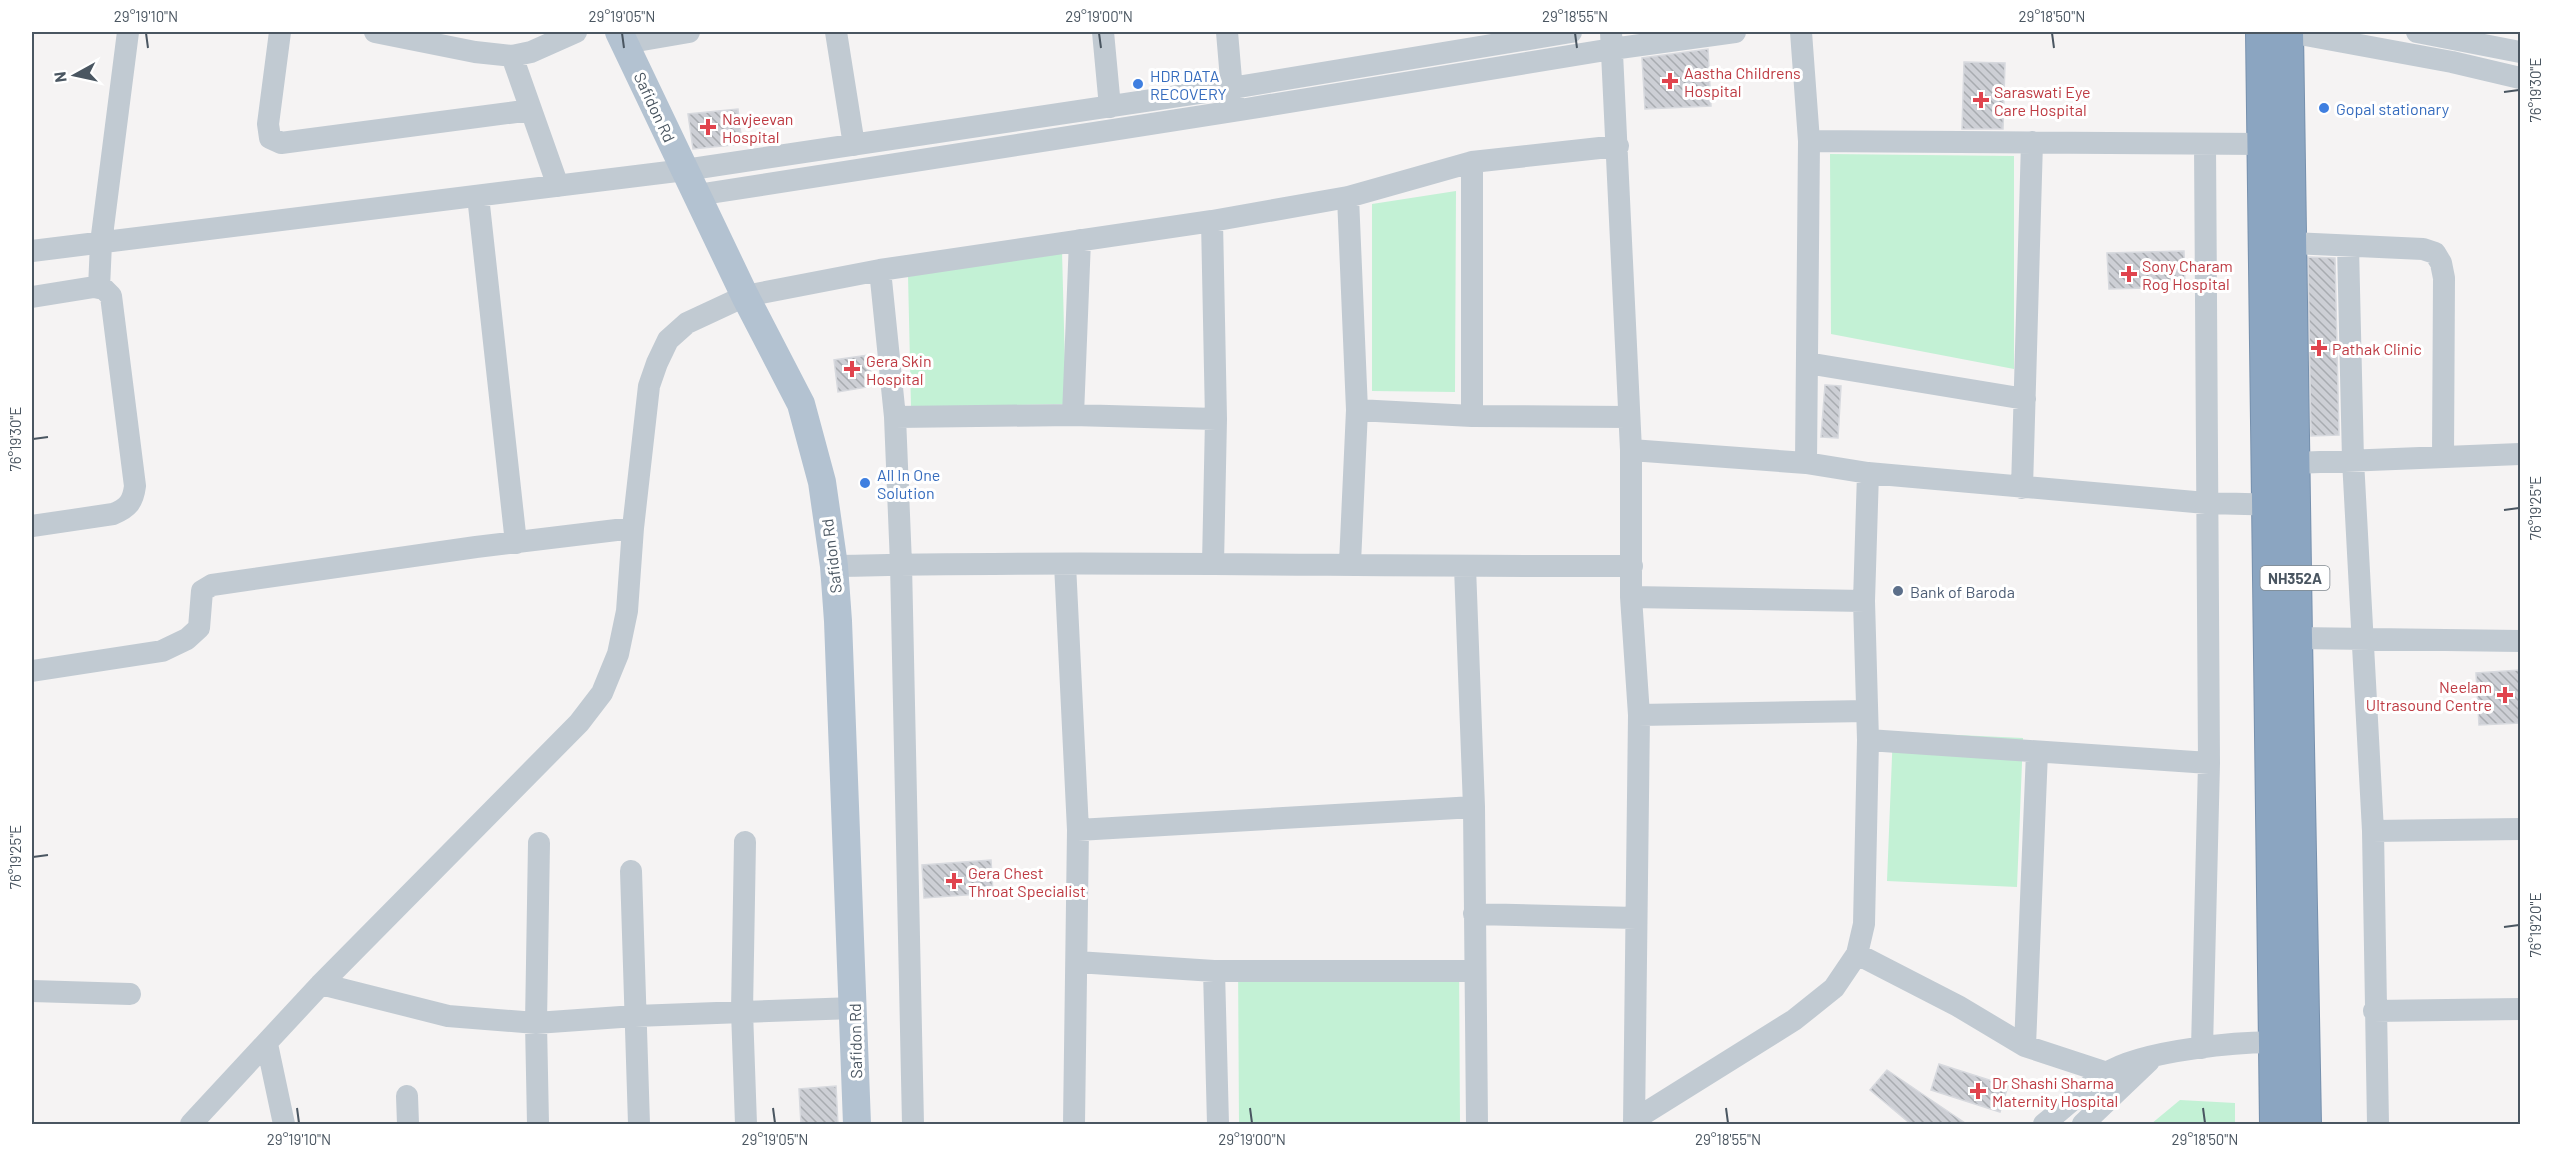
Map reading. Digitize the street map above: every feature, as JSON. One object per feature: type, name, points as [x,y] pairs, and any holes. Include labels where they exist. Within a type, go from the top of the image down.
[{"type":"highway","name":"NH352A","points":[[2270,32],[2264,144],[2281,505],[2290,1043],[2305,1125]]},
{"type":"highway","name":"NH352A","points":[[2270,32],[2292,243],[2295,463],[2281,505],[2295,638],[2290,1043],[2276,1125]]},
{"type":"main road","name":"Safidon Rd","points":[[622,37],[745,296],[801,404],[822,482],[834,566],[838,621],[855,1008],[857,1125]]},
{"type":"street","points":[[99,288],[101,243],[128,32]]},
{"type":"street","points":[[280,32],[268,124],[270,138],[281,143],[531,110]]},
{"type":"street","points":[[375,32],[475,52],[512,56],[531,52],[576,32]]},
{"type":"street","points":[[622,37],[689,32]]},
{"type":"street","points":[[836,32],[854,145]]},
{"type":"street","points":[[1103,32],[1110,107]]},
{"type":"street","points":[[1227,32],[1234,111]]},
{"type":"street","points":[[691,183],[854,145],[1232,88],[1571,32]]},
{"type":"street","points":[[32,251],[558,186],[691,183],[1234,111],[1612,40],[1735,32]]},
{"type":"street","points":[[1801,32],[1809,141],[1806,463]]},
{"type":"street","points":[[2270,32],[2452,62],[2520,78]]},
{"type":"street","points":[[2417,32],[2454,35],[2520,52]]},
{"type":"street","points":[[1612,40],[1631,450],[1631,597],[1639,715],[1634,1122]]},
{"type":"street","points":[[512,56],[558,186]]},
{"type":"street","points":[[1809,141],[2264,144]]},
{"type":"street","points":[[2022,488],[2032,142]]},
{"type":"street","points":[[2202,1048],[2209,763],[2205,144]]},
{"type":"street","points":[[190,1125],[321,984],[579,723],[602,693],[618,654],[627,611],[633,528],[649,386],[668,340],[687,323],[745,296],[880,270],[1212,221],[1348,198],[1472,162],[1618,146]]},
{"type":"street","points":[[1472,162],[1472,416]]},
{"type":"street","points":[[478,196],[516,543]]},
{"type":"street","points":[[1348,198],[1357,410],[1350,563]]},
{"type":"street","points":[[1212,221],[1216,419],[1213,564]]},
{"type":"street","points":[[1073,415],[1080,240]]},
{"type":"street","points":[[2292,243],[2423,249],[2435,253],[2441,263],[2444,278],[2443,457]]},
{"type":"street","points":[[2348,246],[2353,460],[2373,831],[2374,1011],[2378,1125]]},
{"type":"street","points":[[880,270],[895,417],[901,564],[913,1125]]},
{"type":"street","points":[[32,297],[99,288],[111,296],[135,486],[133,500],[125,509],[113,514],[32,526]]},
{"type":"street","points":[[1808,363],[2025,399]]},
{"type":"street","points":[[1357,410],[1472,416],[1628,417]]},
{"type":"street","points":[[895,417],[1073,415],[1216,419]]},
{"type":"street","points":[[1631,450],[1806,463],[1868,473],[2022,488],[2206,503],[2281,505]]},
{"type":"street","points":[[2295,463],[2520,454]]},
{"type":"street","points":[[1634,1122],[1794,1020],[1834,988],[1857,954],[1864,924],[1868,740],[1864,601],[1868,473]]},
{"type":"street","points":[[32,671],[162,651],[187,639],[199,628],[202,591],[212,585],[476,547],[633,528]]},
{"type":"street","points":[[834,566],[1350,563],[1465,567],[1632,566]]},
{"type":"street","points":[[1065,564],[1078,830],[1074,1125]]},
{"type":"street","points":[[1465,567],[1474,807],[1477,1125]]},
{"type":"street","points":[[1631,597],[1864,601]]},
{"type":"street","points":[[2295,638],[2520,641]]},
{"type":"street","points":[[1639,715],[1866,711]]},
{"type":"street","points":[[1868,740],[2209,763]]},
{"type":"street","points":[[2025,1046],[2037,753]]},
{"type":"street","points":[[1078,830],[1474,807]]},
{"type":"street","points":[[2373,831],[2520,829]]},
{"type":"street","points":[[745,842],[742,1011],[746,1125]]},
{"type":"street","points":[[538,1125],[536,1023],[539,843]]},
{"type":"street","points":[[631,871],[639,1125]]},
{"type":"street","points":[[1474,914],[1636,918]]},
{"type":"street","points":[[1857,954],[1958,1006],[2025,1046],[2107,1073]]},
{"type":"street","points":[[1077,962],[1214,971],[1474,972]]},
{"type":"street","points":[[1214,971],[1218,1125]]},
{"type":"street","points":[[321,984],[448,1016],[536,1023],[635,1016],[855,1008]]},
{"type":"street","points":[[32,991],[130,994]]},
{"type":"street","points":[[2374,1011],[2520,1009]]},
{"type":"street","points":[[2044,1125],[2107,1073],[2157,1054],[2202,1048],[2290,1043]]},
{"type":"street","points":[[267,1044],[284,1125]]},
{"type":"street","points":[[2083,1125],[2157,1054]]},
{"type":"street","points":[[407,1096],[408,1125]]},
{"type":"green space","points":[[1830,154],[2014,156],[2014,369],[1831,334]]},
{"type":"green space","points":[[1456,191],[1455,392],[1372,391],[1372,204]]},
{"type":"green space","points":[[1062,251],[1066,404],[911,407],[908,275]]},
{"type":"green space","points":[[1893,732],[2023,738],[2017,887],[1887,881]]},
{"type":"green space","points":[[1459,960],[1460,1124],[1239,1124],[1238,961]]},
{"type":"green space","points":[[2180,1100],[2235,1103],[2235,1124],[2151,1124]]},
{"type":"building","points":[[1708,49],[1711,106],[1645,109],[1642,58]]},
{"type":"building","points":[[1964,62],[2005,63],[2003,129],[1962,129]]},
{"type":"building","points":[[738,109],[742,144],[693,149],[688,114]]},
{"type":"building","points":[[2184,251],[2185,287],[2109,289],[2107,253]]},
{"type":"building","points":[[2308,257],[2335,258],[2339,435],[2311,436]]},
{"type":"building","points":[[868,355],[873,386],[838,392],[834,360]]},
{"type":"building","points":[[1825,385],[1841,386],[1838,438],[1821,437]]},
{"type":"building","points":[[2520,670],[2520,723],[2479,725],[2476,673]]},
{"type":"building","points":[[991,860],[993,893],[924,898],[922,865]]},
{"type":"building","points":[[1939,1064],[2008,1086],[2000,1112],[1931,1090]]},
{"type":"building","points":[[1887,1070],[1968,1125],[1912,1125],[1870,1090]]},
{"type":"building","points":[[836,1086],[838,1125],[801,1125],[799,1089]]},
{"type":"place","name":"Aastha Childrens Hospital","points":[[1670,81]]},
{"type":"place","name":"HDR DATA RECOVERY","points":[[1138,84]]},
{"type":"place","name":"Saraswati Eye Care Hospital","points":[[1981,100]]},
{"type":"place","name":"Gopal stationary","points":[[2324,108]]},
{"type":"place","name":"Navjeevan Hospital","points":[[708,127]]},
{"type":"place","name":"Sony Charam Rog Hospital","points":[[2129,274]]},
{"type":"place","name":"Pathak Clinic","points":[[2319,348]]},
{"type":"place","name":"Gera Skin Hospital","points":[[852,369]]},
{"type":"place","name":"All In One Solution","points":[[865,483]]},
{"type":"place","name":"Bank of Baroda","points":[[1898,591]]},
{"type":"place","name":"Neelam Ultrasound Centre","points":[[2505,695]]},
{"type":"place","name":"Gera Chest Throat Specialist","points":[[954,881]]},
{"type":"place","name":"Dr Shashi Sharma Maternity Hospital","points":[[1978,1091]]}]
